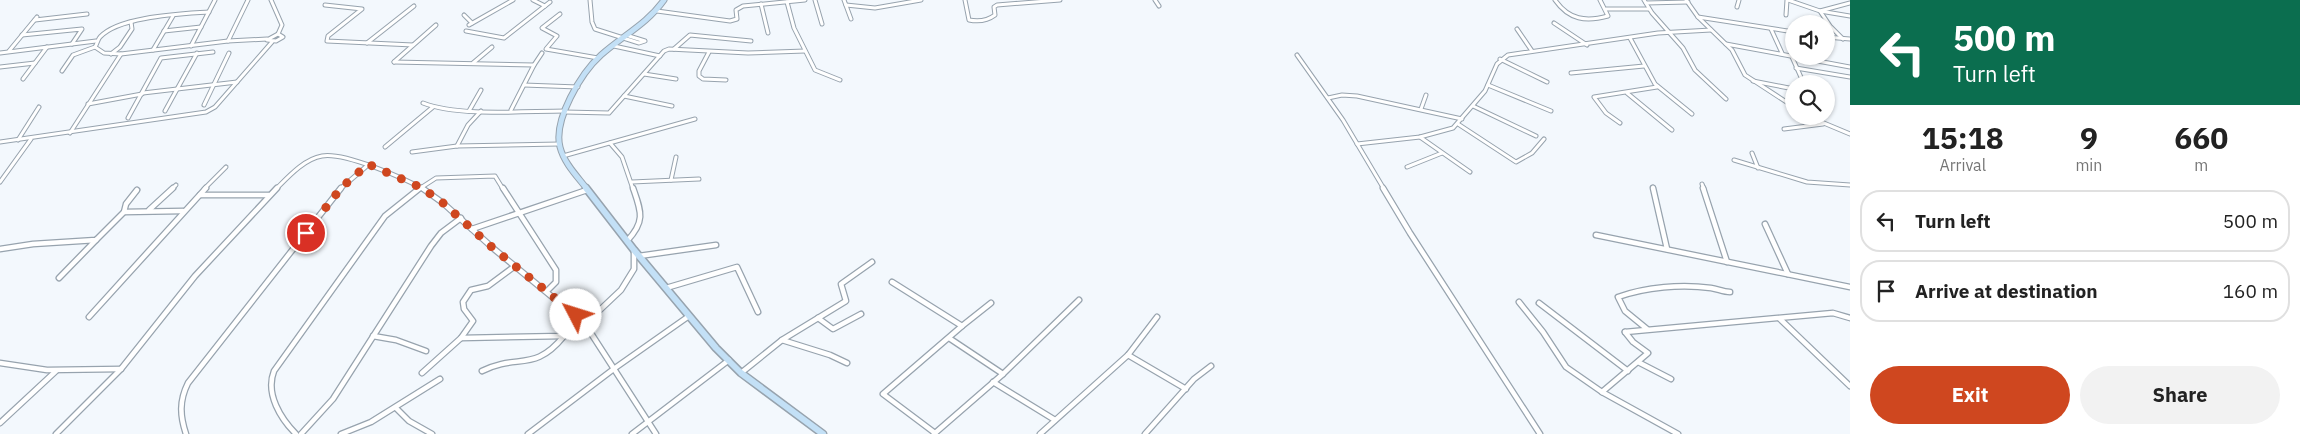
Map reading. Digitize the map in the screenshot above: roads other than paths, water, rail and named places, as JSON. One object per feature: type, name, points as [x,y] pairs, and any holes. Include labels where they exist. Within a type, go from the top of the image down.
[{"type":"street","points":[[191,46],[215,0]]},
{"type":"street","points":[[228,41],[248,0]]},
{"type":"street","points":[[96,40],[95,47],[99,52],[121,54],[228,41],[267,39],[278,34],[282,25],[271,0]]},
{"type":"street","points":[[464,15],[471,24],[513,0]]},
{"type":"street","points":[[533,0],[545,6]]},
{"type":"street","points":[[590,0],[593,9],[591,22],[595,29],[645,41],[639,43],[627,37]]},
{"type":"street","points":[[664,0],[646,24],[598,58],[578,87],[560,125],[559,144],[563,156],[645,264],[741,373],[823,434]]},
{"type":"street","points":[[657,11],[730,21],[736,19],[736,10],[738,8],[804,0]]},
{"type":"street","points":[[815,0],[822,24]]},
{"type":"street","points":[[844,0],[851,19]]},
{"type":"street","points":[[846,5],[874,8],[921,0]]},
{"type":"street","points":[[965,0],[969,20],[974,21],[992,18],[995,15],[994,7],[997,5],[1060,0]]},
{"type":"street","points":[[1155,0],[1159,6]]},
{"type":"street","points":[[1555,0],[1572,18],[1606,17],[1608,15],[1606,9],[1600,0]]},
{"type":"street","points":[[1737,7],[1739,0]]},
{"type":"street","points":[[1786,15],[1787,0],[1820,11],[1850,16]]},
{"type":"street","points":[[1726,99],[1695,70],[1689,58],[1670,32],[1645,2],[1687,1],[1698,17],[1726,44],[1737,58],[1739,67],[1751,81],[1785,102]]},
{"type":"street","points":[[466,31],[504,38],[510,36],[550,2]]},
{"type":"street","points":[[787,2],[796,32],[805,51],[814,62],[815,70],[840,80]]},
{"type":"street","points":[[761,4],[768,33]]},
{"type":"street","points":[[1820,11],[1850,4]]},
{"type":"street","points":[[325,5],[362,9],[328,36],[326,38],[328,41],[413,45]]},
{"type":"street","points":[[367,43],[414,6]]},
{"type":"street","points":[[1606,9],[1649,9]]},
{"type":"street","points":[[1820,11],[1830,26],[1844,39]]},
{"type":"street","points":[[0,52],[96,40],[110,30],[131,22],[209,12]]},
{"type":"street","points":[[9,51],[36,19],[86,14]]},
{"type":"street","points":[[560,14],[542,28],[557,36],[546,49],[598,58]]},
{"type":"street","points":[[153,50],[173,16]]},
{"type":"street","points":[[1698,17],[1785,31]]},
{"type":"street","points":[[111,54],[120,47],[132,29],[131,22]]},
{"type":"street","points":[[1554,23],[1587,44]]},
{"type":"street","points":[[436,25],[394,62],[534,65]]},
{"type":"street","points":[[164,31],[201,27]]},
{"type":"street","points":[[22,35],[82,29],[72,44]]},
{"type":"street","points":[[1517,29],[1532,51]]},
{"type":"street","points":[[1771,29],[1782,53]]},
{"type":"street","points":[[1357,144],[1420,137],[1445,131],[1458,124],[1488,86],[1500,59],[1518,52],[1670,32],[1711,30]]},
{"type":"street","points":[[0,142],[206,112],[215,107],[272,42],[281,38],[282,36],[278,34]]},
{"type":"street","points":[[674,49],[690,35],[751,41]]},
{"type":"street","points":[[1630,38],[1657,87],[1692,114]]},
{"type":"street","points":[[1835,38],[1850,39]]},
{"type":"street","points":[[267,39],[272,42]]},
{"type":"street","points":[[1726,44],[1785,54]]},
{"type":"street","points":[[614,46],[660,56]]},
{"type":"street","points":[[23,79],[47,47]]},
{"type":"street","points":[[62,71],[74,56],[95,47]]},
{"type":"street","points":[[472,63],[492,47]]},
{"type":"street","points":[[423,103],[433,107],[469,111],[511,110],[609,113],[664,51],[674,49],[748,53],[805,51]]},
{"type":"street","points":[[128,118],[161,58],[213,52]]},
{"type":"street","points":[[709,52],[698,76],[703,79],[726,80]]},
{"type":"street","points":[[204,105],[229,53]]},
{"type":"street","points":[[511,110],[542,53]]},
{"type":"street","points":[[70,133],[121,54]]},
{"type":"street","points":[[165,111],[197,54]]},
{"type":"street","points":[[1297,55],[1328,98],[1415,241],[1540,434]]},
{"type":"street","points":[[1500,59],[1547,82]]},
{"type":"street","points":[[0,67],[35,63]]},
{"type":"street","points":[[1795,65],[1800,75]]},
{"type":"street","points":[[1835,65],[1850,68]]},
{"type":"street","points":[[1571,73],[1644,66]]},
{"type":"street","points":[[1796,68],[1850,77]]},
{"type":"street","points":[[644,74],[676,79]]},
{"type":"street","points":[[1751,81],[1785,87]]},
{"type":"street","points":[[88,104],[178,88],[237,82]]},
{"type":"street","points":[[524,85],[578,87]]},
{"type":"street","points":[[1488,86],[1550,111]]},
{"type":"street","points":[[1620,123],[1606,113],[1594,98],[1626,94],[1657,87]]},
{"type":"street","points":[[469,111],[481,90]]},
{"type":"street","points":[[1626,94],[1672,130]]},
{"type":"street","points":[[1328,98],[1342,95],[1357,96],[1462,119]]},
{"type":"street","points":[[1421,109],[1426,95]]},
{"type":"street","points":[[624,96],[672,106]]},
{"type":"street","points":[[1472,106],[1536,136]]},
{"type":"street","points":[[18,140],[39,107]]},
{"type":"street","points":[[385,147],[433,107]]},
{"type":"street","points":[[457,146],[468,125],[481,111]]},
{"type":"street","points":[[563,156],[695,119]]},
{"type":"street","points":[[1458,124],[1516,162],[1532,152],[1544,139]]},
{"type":"street","points":[[1784,129],[1815,125]]},
{"type":"street","points":[[1826,125],[1850,134]]},
{"type":"street","points":[[1420,137],[1470,172]]},
{"type":"street","points":[[0,182],[31,138]]},
{"type":"street","points":[[610,143],[622,157],[632,182],[641,218],[638,227],[627,241]]},
{"type":"street","points":[[412,152],[457,146],[559,144]]},
{"type":"street","points":[[1407,167],[1442,153]]},
{"type":"street","points":[[1752,153],[1758,168]]},
{"type":"street","points":[[56,434],[121,369],[195,276],[269,195],[300,167],[321,156],[332,156],[368,164],[422,188],[460,218],[585,324],[656,434]]},
{"type":"street","points":[[671,180],[676,157]]},
{"type":"street","points":[[1734,160],[1818,183],[1849,187]]},
{"type":"street","points":[[186,434],[179,408],[182,394],[188,383],[341,188],[368,164]]},
{"type":"street","points":[[89,317],[183,210],[226,168]]},
{"type":"street","points":[[296,434],[287,425],[277,408],[273,392],[272,378],[279,362],[385,216],[402,201],[436,178],[495,176],[556,270],[556,281],[553,287],[547,291]]},
{"type":"street","points":[[632,182],[698,179]]},
{"type":"street","points":[[1702,184],[1727,262]]},
{"type":"street","points":[[148,210],[176,185]]},
{"type":"street","points":[[1653,188],[1666,249]]},
{"type":"street","points":[[60,278],[124,212],[126,204],[137,190]]},
{"type":"street","points":[[472,229],[587,190]]},
{"type":"street","points":[[200,195],[269,195]]},
{"type":"street","points":[[124,212],[183,210]]},
{"type":"street","points":[[301,434],[333,398],[431,246],[441,233],[460,218]]},
{"type":"street","points":[[1765,224],[1788,274]]},
{"type":"street","points":[[1596,235],[1850,287]]},
{"type":"street","points":[[0,249],[33,244],[96,240]]},
{"type":"street","points":[[639,256],[716,245]]},
{"type":"street","points":[[460,338],[492,340],[564,336],[585,324],[621,290],[634,269],[634,250]]},
{"type":"street","points":[[741,373],[782,340],[846,301],[841,284],[872,262]]},
{"type":"street","points":[[634,269],[645,264]]},
{"type":"street","points":[[422,372],[460,338],[473,321],[464,309],[463,302],[471,290],[488,286],[515,266]]},
{"type":"street","points":[[666,288],[738,267],[758,312]]},
{"type":"street","points":[[892,282],[962,326]]},
{"type":"street","points":[[1647,329],[1623,308],[1618,301],[1618,297],[1658,289],[1708,288],[1730,292]]},
{"type":"street","points":[[991,302],[883,394],[934,433],[1003,374],[1079,300]]},
{"type":"street","points":[[1519,302],[1543,332],[1566,367],[1602,392],[1678,434]]},
{"type":"street","points":[[1540,303],[1628,371]]},
{"type":"street","points":[[1602,392],[1648,353],[1633,342],[1625,332],[1833,313],[1850,318]]},
{"type":"street","points":[[818,318],[831,329],[836,329],[861,314]]},
{"type":"street","points":[[528,434],[614,368],[689,316]]},
{"type":"street","points":[[1040,434],[1128,355],[1157,318]]},
{"type":"street","points":[[1780,319],[1850,386]]},
{"type":"street","points":[[372,336],[396,340],[426,351]]},
{"type":"street","points":[[482,371],[497,364],[538,360],[556,349],[564,336]]},
{"type":"street","points":[[949,338],[1003,374]]},
{"type":"street","points":[[782,340],[830,355],[847,363]]},
{"type":"street","points":[[1128,355],[1186,389]]},
{"type":"street","points":[[632,434],[729,360]]},
{"type":"street","points":[[0,362],[16,367],[56,370],[121,369]]},
{"type":"street","points":[[1638,362],[1671,379]]},
{"type":"street","points":[[1145,434],[1194,379],[1211,366]]},
{"type":"street","points":[[0,423],[56,370]]},
{"type":"street","points":[[341,434],[371,422],[396,408],[440,378]]},
{"type":"street","points":[[993,382],[1055,420]]},
{"type":"street","points":[[396,408],[409,421],[432,434]]}]
